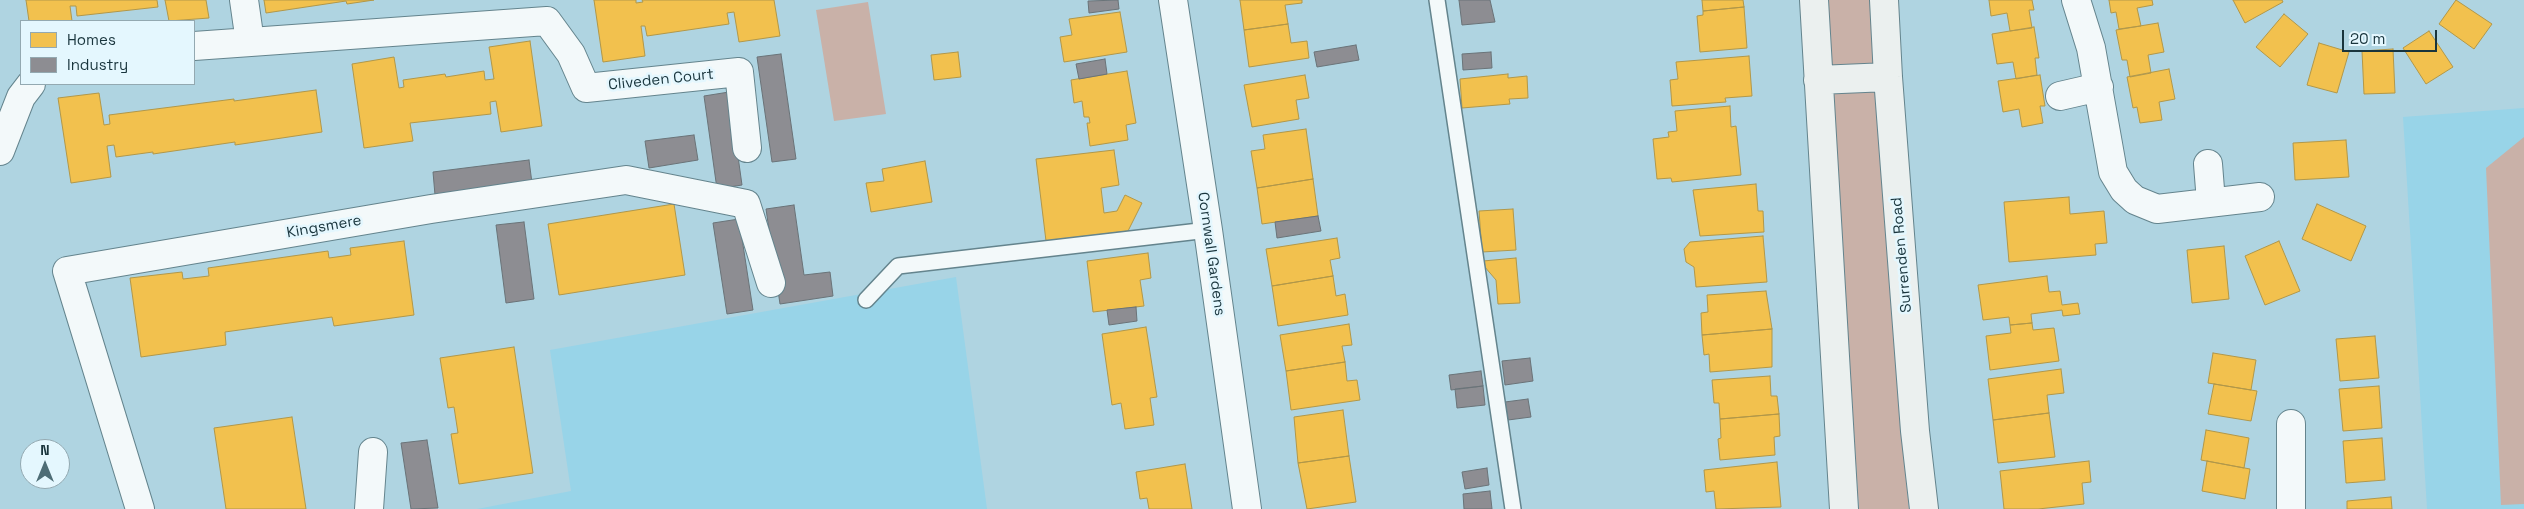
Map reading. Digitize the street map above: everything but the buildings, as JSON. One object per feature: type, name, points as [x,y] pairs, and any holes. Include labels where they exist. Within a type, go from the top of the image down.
[{"type":"street","points":[[244,0],[250,42]]},
{"type":"street","name":"Cornwall Gardens","points":[[1172,0],[1208,230],[1247,509]]},
{"type":"street","points":[[1814,0],[1844,509]]},
{"type":"street","name":"Surrenden Road","points":[[1884,0],[1888,77],[1915,422],[1924,509]]},
{"type":"street","points":[[2076,0],[2091,48],[2113,172],[2116,180],[2127,193],[2135,200],[2156,209],[2260,197]]},
{"type":"street","name":"Cliveden Court","points":[[195,46],[250,42],[550,10],[586,88],[739,72],[747,148]]},
{"type":"street","points":[[1818,80],[1888,77]]},
{"type":"street","points":[[0,151],[21,97],[30,85]]},
{"type":"street","points":[[2060,96],[2099,87]]},
{"type":"street","points":[[2208,164],[2211,202]]},
{"type":"street","name":"Kingsmere","points":[[140,509],[67,271],[431,209],[626,180],[746,204],[771,283]]},
{"type":"street","points":[[2291,424],[2291,509]]},
{"type":"street","points":[[369,509],[373,452]]},
{"type":"lane","points":[[1437,0],[1513,509]]},
{"type":"lane","points":[[866,300],[898,266],[1208,230]]},
{"type":"shaded area","points":[[1828,0],[1876,0],[1901,431],[1909,509],[1859,509],[1830,64]]},
{"type":"shaded area","points":[[868,2],[886,114],[834,121],[816,10]]},
{"type":"shaded area","points":[[2524,108],[2524,509],[2427,509],[2403,117]]},
{"type":"shaded area","points":[[2524,137],[2524,504],[2501,505],[2486,168]]},
{"type":"shaded area","points":[[956,277],[987,509],[477,509],[571,491],[550,350]]}]
